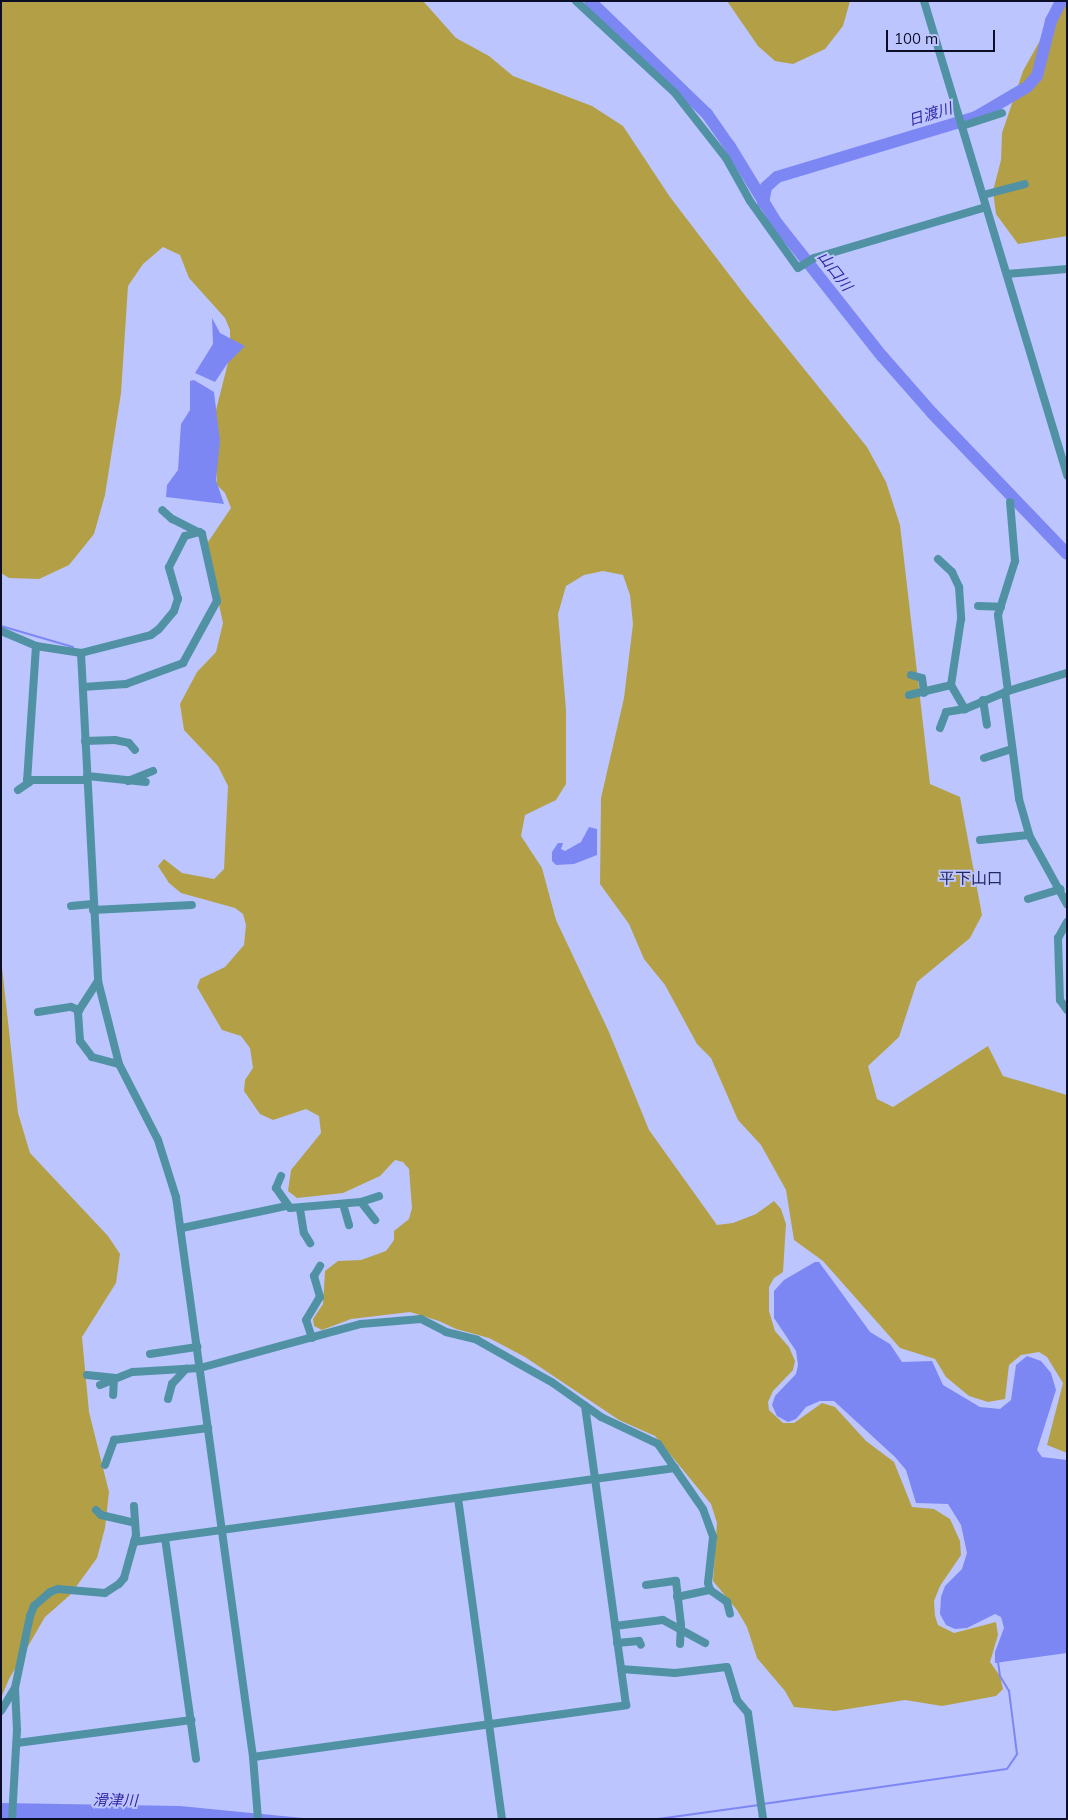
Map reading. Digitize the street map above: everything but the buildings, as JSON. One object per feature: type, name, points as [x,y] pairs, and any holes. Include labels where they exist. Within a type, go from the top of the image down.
[{"type":"street","points":[[576,1],[676,93],[726,158],[764,222],[800,267],[810,259],[986,207]]},
{"type":"street","points":[[924,1],[1067,476]]},
{"type":"street","points":[[961,123],[1002,113]]},
{"type":"street","points":[[983,194],[1025,184]]},
{"type":"street","points":[[1006,274],[1067,269]]},
{"type":"street","points":[[1010,502],[1015,561],[1001,608],[998,632],[1007,691],[1019,799],[1029,836],[1067,904]]},
{"type":"street","points":[[83,687],[126,684],[183,663],[218,598],[205,542],[199,532],[172,519],[162,510]]},
{"type":"street","points":[[1,631],[36,646],[81,654],[151,635],[159,629],[174,611],[178,599],[169,567],[185,536],[199,532]]},
{"type":"street","points":[[938,559],[952,572],[959,587],[961,619],[952,685],[965,709]]},
{"type":"street","points":[[978,606],[1001,608]]},
{"type":"street","points":[[30,782],[27,780],[36,646]]},
{"type":"street","points":[[81,654],[98,981],[119,1064],[168,1166],[182,1228],[253,1757],[258,1819]]},
{"type":"street","points":[[940,728],[946,712],[965,709],[1007,691],[1067,673]]},
{"type":"street","points":[[911,675],[922,678],[924,693]]},
{"type":"street","points":[[909,695],[952,685]]},
{"type":"street","points":[[983,700],[987,725]]},
{"type":"street","points":[[86,741],[115,740],[129,743],[135,750]]},
{"type":"street","points":[[984,758],[1012,749]]},
{"type":"street","points":[[128,781],[153,771]]},
{"type":"street","points":[[18,790],[30,782],[87,778],[146,782]]},
{"type":"street","points":[[980,840],[1029,836]]},
{"type":"street","points":[[1028,899],[1060,889]]},
{"type":"street","points":[[71,906],[192,905]]},
{"type":"street","points":[[1067,922],[1058,938],[1060,1000],[1067,1010]]},
{"type":"street","points":[[98,981],[79,1010],[78,1032],[82,1048],[92,1057],[119,1064]]},
{"type":"street","points":[[38,1012],[71,1007],[79,1010]]},
{"type":"street","points":[[281,1176],[276,1188],[286,1206]]},
{"type":"street","points":[[182,1228],[286,1206],[300,1209],[361,1202],[379,1196]]},
{"type":"street","points":[[361,1202],[375,1220]]},
{"type":"street","points":[[343,1204],[349,1225]]},
{"type":"street","points":[[300,1209],[304,1233],[310,1243]]},
{"type":"street","points":[[312,1338],[306,1320],[320,1298],[314,1276],[320,1266]]},
{"type":"street","points":[[100,1385],[133,1372],[200,1368],[361,1324],[421,1319],[446,1332],[477,1340],[539,1374],[610,1422],[652,1439],[698,1499],[713,1537],[708,1569],[710,1590]]},
{"type":"street","points":[[150,1354],[197,1347]]},
{"type":"street","points":[[168,1399],[172,1384],[186,1369]]},
{"type":"street","points":[[87,1375],[114,1378]]},
{"type":"street","points":[[113,1395],[114,1378]]},
{"type":"street","points":[[253,1757],[622,1708],[626,1705],[585,1406]]},
{"type":"street","points":[[105,1465],[114,1440],[208,1428]]},
{"type":"street","points":[[134,1542],[675,1468]]},
{"type":"street","points":[[458,1498],[502,1819]]},
{"type":"street","points":[[12,1819],[16,1743],[15,1688],[24,1636],[34,1606],[58,1589],[94,1593],[112,1590],[124,1578],[134,1542],[134,1506]]},
{"type":"street","points":[[96,1510],[101,1515],[135,1523]]},
{"type":"street","points":[[165,1538],[196,1759]]},
{"type":"street","points":[[646,1585],[676,1581],[681,1629],[680,1644]]},
{"type":"street","points":[[678,1597],[710,1590],[728,1602],[730,1614]]},
{"type":"street","points":[[615,1626],[663,1620],[705,1643]]},
{"type":"street","points":[[617,1642],[639,1641],[640,1645]]},
{"type":"street","points":[[621,1669],[675,1673],[728,1667],[736,1700],[748,1713],[763,1819]]},
{"type":"street","points":[[1,1711],[15,1688]]},
{"type":"street","points":[[16,1743],[191,1720]]},
{"type":"shaded area","points":[[1,1],[423,1],[456,38],[489,56],[513,76],[592,106],[623,126],[670,197],[747,298],[867,447],[886,482],[900,525],[930,784],[960,797],[982,915],[970,938],[917,982],[899,1037],[868,1066],[877,1099],[893,1107],[988,1046],[1003,1076],[1067,1095],[1067,1453],[1047,1445],[1063,1383],[1047,1357],[1039,1352],[1021,1355],[1009,1365],[1005,1399],[988,1402],[969,1396],[946,1377],[935,1359],[900,1348],[823,1261],[794,1240],[786,1190],[761,1145],[738,1120],[711,1058],[697,1044],[665,985],[644,959],[629,924],[600,884],[601,798],[624,698],[633,624],[630,595],[623,575],[603,571],[584,575],[566,586],[558,614],[566,710],[566,784],[556,800],[525,815],[521,836],[542,868],[556,920],[609,1032],[649,1130],[717,1225],[733,1223],[756,1214],[774,1201],[781,1209],[786,1224],[783,1272],[774,1278],[769,1287],[769,1311],[775,1331],[789,1347],[795,1361],[793,1370],[773,1391],[768,1402],[769,1410],[783,1423],[794,1423],[822,1403],[835,1407],[866,1441],[894,1462],[912,1507],[934,1509],[950,1519],[960,1541],[961,1555],[940,1586],[934,1601],[935,1616],[938,1625],[954,1633],[996,1622],[998,1635],[990,1662],[1000,1676],[1003,1689],[996,1696],[942,1706],[905,1700],[835,1711],[794,1707],[785,1691],[757,1658],[747,1627],[737,1610],[713,1581],[717,1523],[711,1504],[655,1436],[619,1420],[525,1357],[489,1338],[456,1329],[439,1321],[410,1312],[351,1319],[322,1330],[314,1326],[313,1319],[323,1304],[325,1271],[338,1261],[361,1260],[386,1251],[394,1240],[394,1231],[409,1219],[412,1208],[409,1169],[403,1162],[395,1160],[380,1176],[343,1193],[297,1198],[288,1191],[291,1170],[321,1133],[319,1116],[306,1109],[273,1120],[260,1114],[244,1091],[245,1080],[253,1068],[250,1048],[241,1036],[222,1030],[197,987],[200,979],[225,967],[244,945],[246,925],[243,914],[235,908],[181,893],[169,883],[158,866],[164,859],[182,873],[214,879],[224,869],[228,786],[218,766],[184,730],[180,704],[197,672],[216,652],[223,623],[206,545],[231,508],[225,493],[217,485],[215,437],[216,410],[230,355],[230,330],[225,318],[189,278],[180,255],[163,247],[143,264],[128,286],[121,393],[105,495],[94,534],[69,565],[39,579],[9,578],[1,573]]},
{"type":"shaded area","points":[[727,1],[850,1],[843,26],[825,49],[793,64],[775,61],[758,46]]},
{"type":"shaded area","points":[[1062,1],[1067,1],[1067,236],[1018,244],[996,214],[993,191],[1001,160],[1002,133],[1023,71]]},
{"type":"shaded area","points":[[1,958],[18,1113],[30,1153],[108,1236],[120,1254],[116,1283],[82,1337],[89,1412],[109,1492],[105,1528],[97,1558],[70,1595],[45,1617],[9,1679],[1,1698]]},
{"type":"water","points":[[212,318],[220,333],[245,346],[227,364],[215,382],[195,373],[213,344]]},
{"type":"water","points":[[194,380],[214,392],[220,441],[216,480],[224,504],[166,497],[167,485],[178,470],[181,424],[190,410],[190,381]]},
{"type":"water","points":[[589,827],[597,829],[597,855],[574,864],[556,865],[552,861],[552,852],[558,843],[563,843],[561,849],[565,851],[581,842]]},
{"type":"water","points":[[815,1262],[819,1262],[870,1332],[890,1344],[902,1362],[932,1361],[943,1385],[980,1407],[1000,1409],[1011,1400],[1016,1365],[1027,1356],[1041,1361],[1051,1373],[1056,1390],[1037,1450],[1042,1457],[1067,1460],[1067,1653],[995,1663],[995,1652],[1004,1628],[1001,1617],[995,1614],[967,1628],[955,1629],[946,1625],[940,1614],[941,1597],[945,1586],[962,1569],[967,1553],[961,1525],[948,1504],[916,1503],[906,1470],[895,1457],[834,1401],[820,1401],[806,1407],[796,1419],[788,1422],[777,1416],[772,1405],[775,1396],[796,1374],[798,1365],[796,1351],[774,1318],[774,1291],[784,1280]]},
{"type":"water","points":[[1,1803],[180,1806],[313,1819],[1,1819]]},
{"type":"waterway","name":"山口川","points":[[590,1],[707,114],[729,145],[776,222],[882,356],[932,413],[1067,554]]},
{"type":"waterway","name":"日渡川","points":[[763,203],[766,187],[777,177],[976,117],[1027,87],[1037,76],[1051,21],[1061,1]]},
{"type":"waterway","points":[[1,626],[73,647]]},
{"type":"waterway","points":[[763,1804],[1007,1769],[1017,1754],[1009,1691],[1000,1676],[998,1662]]},
{"type":"waterway","points":[[658,1819],[759,1805]]},
{"type":"district","name":"平下山口","points":[[971,878]]},
{"type":"water label","name":"滑津川","points":[[115,1800]]}]
